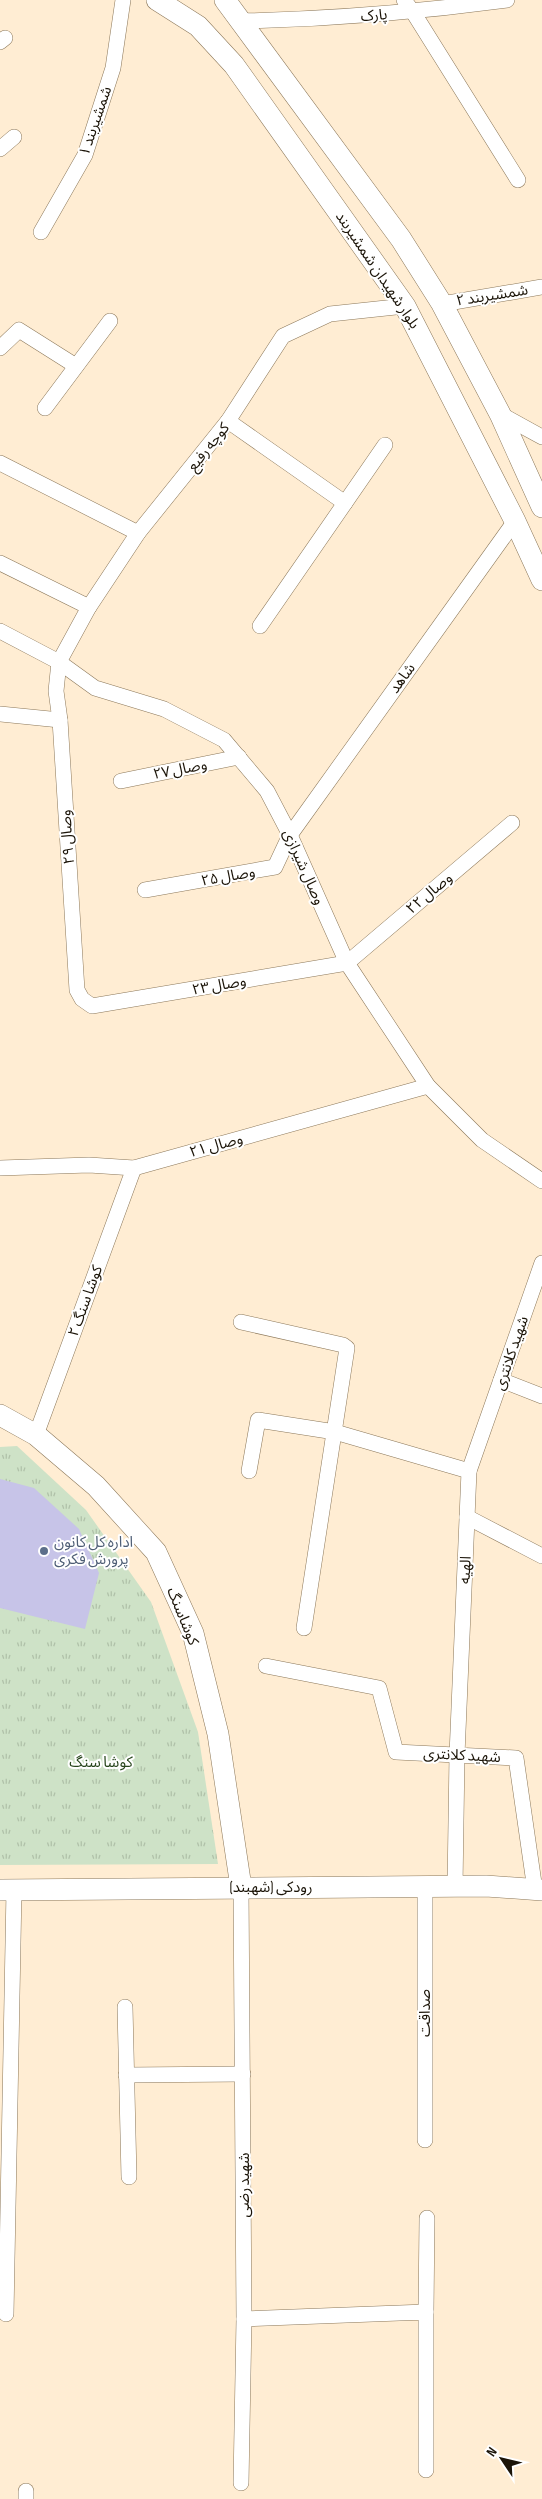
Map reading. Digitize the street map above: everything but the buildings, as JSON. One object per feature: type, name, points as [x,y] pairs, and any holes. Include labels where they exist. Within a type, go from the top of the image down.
[{"type":"main road","name":"بلوار شهیدان شمشیربند","points":[[157,0],[198,26],[234,65],[405,306],[515,521],[542,580]]},
{"type":"main road","points":[[225,0],[401,239],[442,304],[500,414],[542,507]]},
{"type":"main road","name":"کوشاسنگ","points":[[0,1414],[36,1435],[96,1486],[156,1552],[193,1633],[218,1734],[241,1887]]},
{"type":"main road","name":"رودکی (شهبند)","points":[[7,1890],[241,1887],[455,1887],[538,1890]]},
{"type":"street","name":"شمشیربند ۱","points":[[42,232],[85,155],[113,68],[123,0]]},
{"type":"street","name":"پارک","points":[[241,22],[408,6],[507,0]]},
{"type":"street","points":[[408,6],[518,180]]},
{"type":"street","points":[[0,149],[14,137]]},
{"type":"street","name":"شمشیربند ۲","points":[[442,304],[542,287]]},
{"type":"street","name":"کوچه رفیع","points":[[59,662],[89,606],[138,533],[228,422],[283,336],[330,314],[405,306]]},
{"type":"street","points":[[45,408],[110,321]]},
{"type":"street","points":[[0,348],[19,330],[76,366]]},
{"type":"street","points":[[500,414],[542,437]]},
{"type":"street","points":[[228,422],[345,504]]},
{"type":"street","points":[[260,626],[385,445]]},
{"type":"street","points":[[0,463],[138,533]]},
{"type":"street","name":"شاهد","points":[[290,835],[515,521]]},
{"type":"street","points":[[0,563],[89,606]]},
{"type":"street","name":"وصال شیرازی","points":[[0,631],[59,662],[95,688],[164,709],[224,740],[267,791],[290,835],[347,963],[428,1086],[482,1140],[542,1181]]},
{"type":"street","name":"وصال ۲۹","points":[[59,662],[56,691],[60,720],[77,990],[82,999],[92,1006]]},
{"type":"street","points":[[0,714],[60,720]]},
{"type":"street","name":"وصال ۲۷","points":[[121,781],[239,757]]},
{"type":"street","name":"وصال ۲۲","points":[[347,963],[512,823]]},
{"type":"street","name":"وصال ۲۵","points":[[145,890],[275,867],[290,835]]},
{"type":"street","name":"وصال ۲۳","points":[[92,1006],[347,963]]},
{"type":"street","name":"وصال ۲۱","points":[[0,1168],[89,1165],[134,1168],[428,1086]]},
{"type":"street","name":"کوشا سنگ ۲","points":[[36,1435],[134,1168]]},
{"type":"street","name":"شهید کلانتری","points":[[470,1471],[542,1263]]},
{"type":"street","points":[[241,1322],[344,1345],[347,1348],[304,1628]]},
{"type":"street","points":[[502,1380],[542,1396]]},
{"type":"street","points":[[249,1470],[258,1420],[335,1432],[470,1471]]},
{"type":"street","name":"الهیه","points":[[455,1887],[457,1755],[470,1471]]},
{"type":"street","points":[[468,1517],[542,1556]]},
{"type":"street","name":"شهید کلانتری","points":[[266,1666],[379,1688],[396,1752],[516,1758],[538,1890]]},
{"type":"street","name":"شهید رضی","points":[[241,1887],[244,2319],[241,2483]]},
{"type":"street","name":"صداقت","points":[[425,1887],[425,2140]]},
{"type":"street","points":[[6,2314],[7,1890]]},
{"type":"street","points":[[125,2007],[129,2177]]},
{"type":"street","points":[[126,2075],[242,2074]]},
{"type":"street","points":[[426,2470],[427,2218]]},
{"type":"street","points":[[244,2319],[426,2312]]},
{"type":"green space","name":"کوشا سنگ","points":[[17,1446],[86,1510],[151,1602],[198,1732],[218,1864],[0,1865],[0,1447]]},
{"type":"place","name":"اداره کل کانون پرورش فکری","points":[[44,1551]]}]
